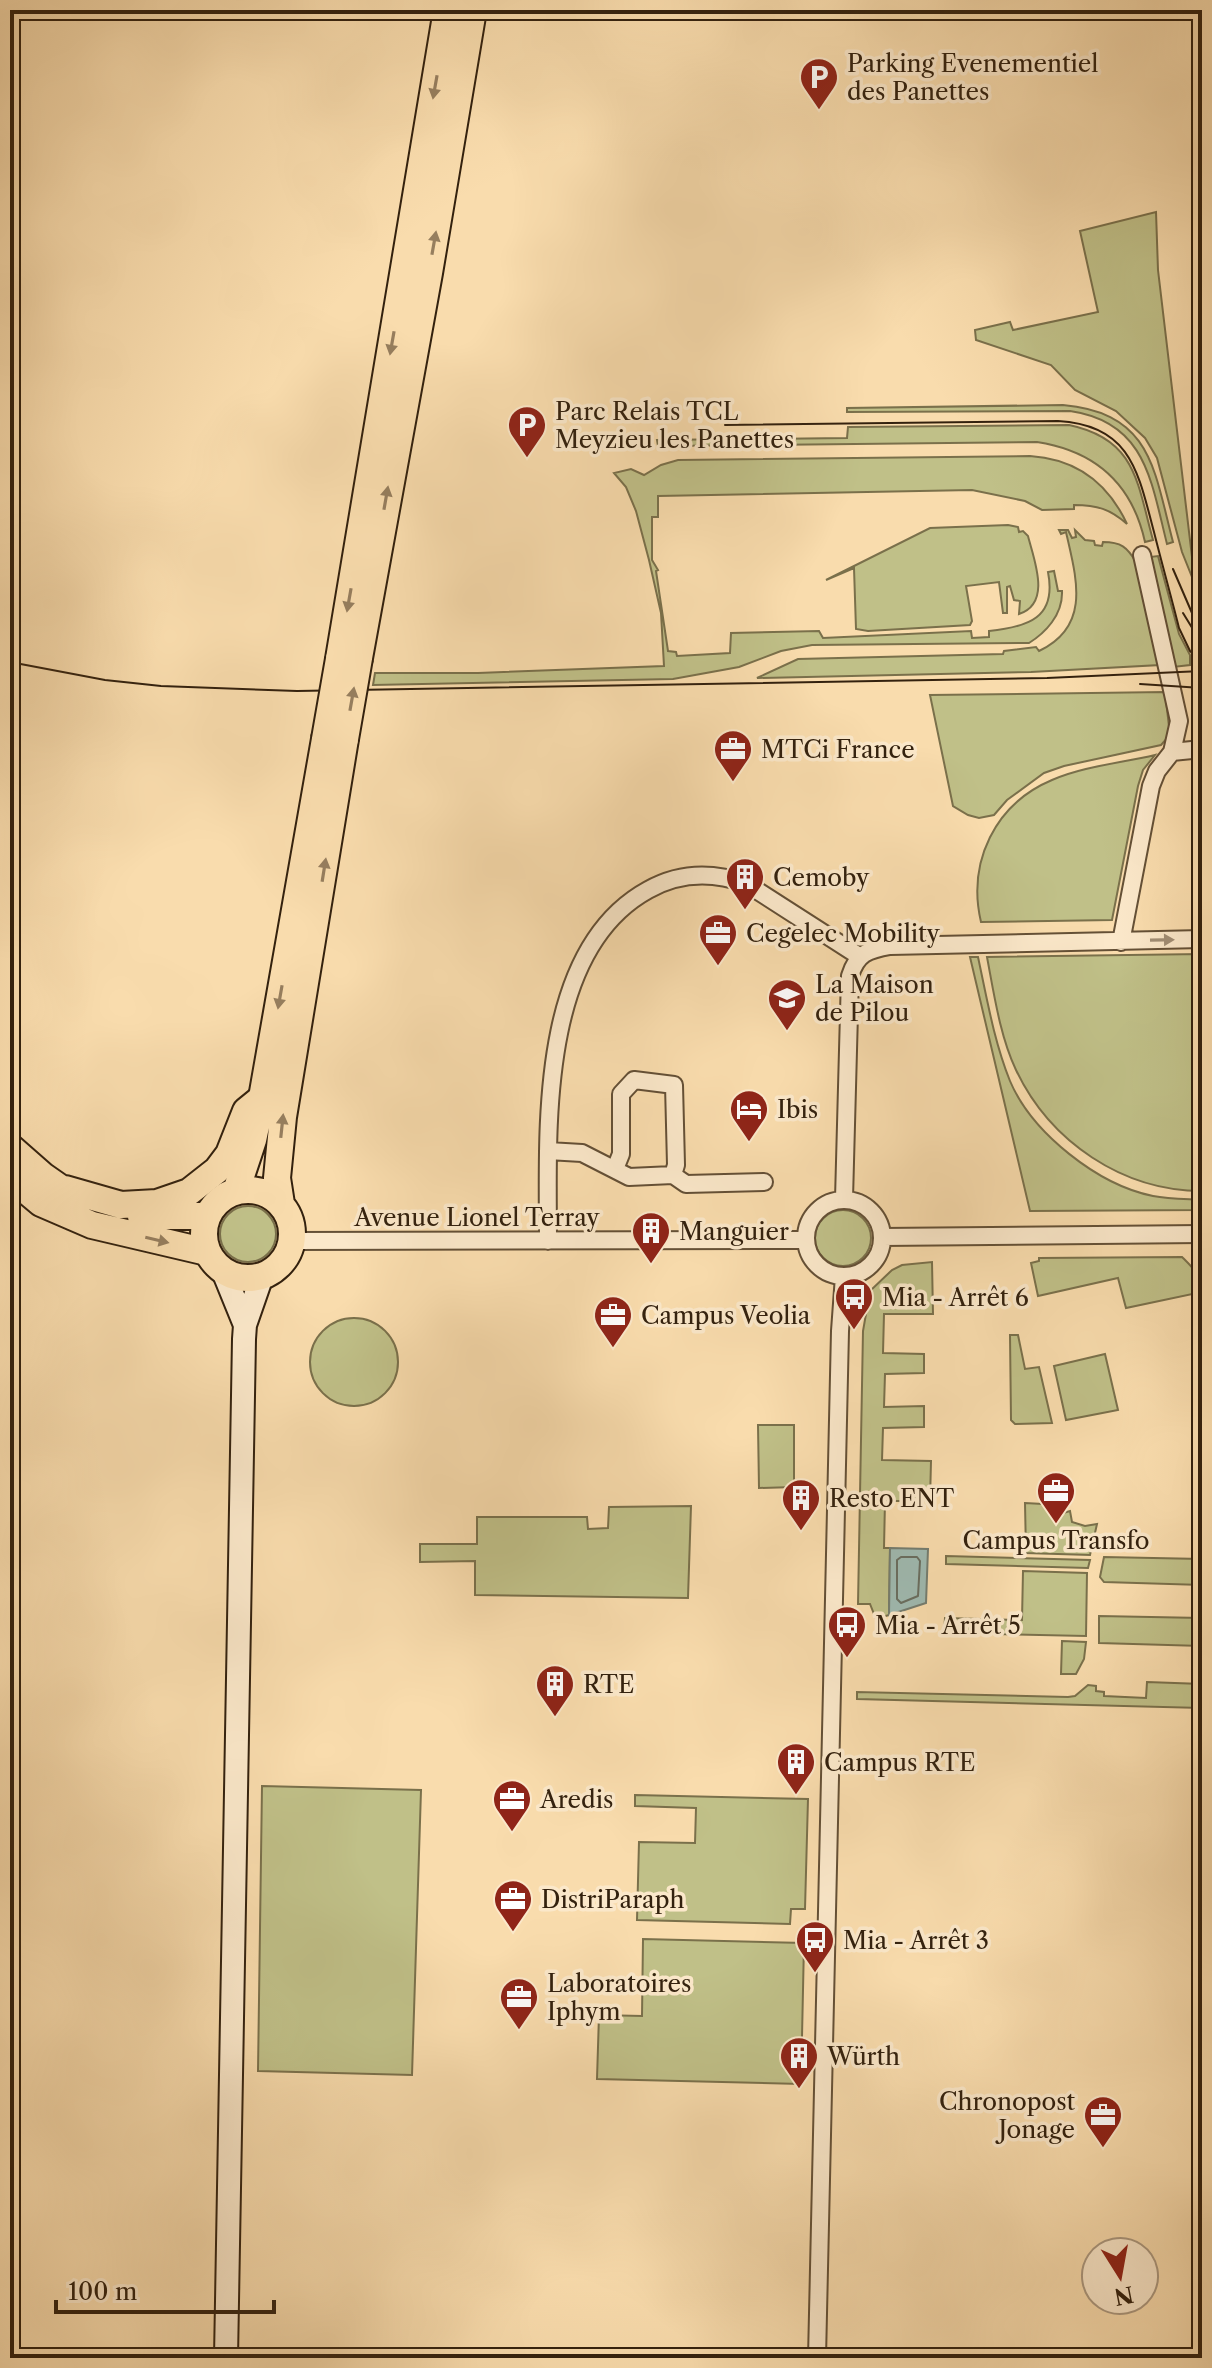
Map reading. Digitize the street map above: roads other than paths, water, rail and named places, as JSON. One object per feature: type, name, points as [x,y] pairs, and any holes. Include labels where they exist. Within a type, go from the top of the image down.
[{"type":"main road","points":[[236,1191],[253,1140],[335,739],[447,10]]},
{"type":"main road","points":[[349,659],[429,273],[473,10]]},
{"type":"main road","points":[[10,1177],[41,1203],[92,1225],[215,1262],[242,1278],[262,1276],[282,1262],[292,1241],[277,1178],[283,1117],[335,739]]},
{"type":"main road","points":[[10,1147],[43,1176],[65,1189],[121,1205],[157,1203],[189,1192],[217,1170],[229,1154],[246,1111],[262,1098]]},
{"type":"main road","points":[[65,1189],[73,1198],[117,1213],[207,1216]]},
{"type":"main road","points":[[245,1325],[215,1262],[204,1228],[207,1216],[214,1205],[236,1191],[260,1191],[281,1204]]},
{"type":"main road","points":[[226,2358],[245,1325],[262,1276]]},
{"type":"street","points":[[1121,942],[1151,786],[1157,771],[1172,752],[1179,721],[1142,555]]},
{"type":"street","points":[[1172,752],[1202,749]]},
{"type":"street","points":[[548,1241],[547,1116],[555,1054],[570,993],[589,948],[604,928],[637,896],[656,885],[683,877],[728,877],[747,884],[859,956]]},
{"type":"street","points":[[844,1199],[849,989],[850,976],[859,956],[868,950],[890,946],[1202,939]]},
{"type":"street","points":[[615,1169],[621,1154],[621,1094],[634,1080],[674,1085],[676,1165],[673,1175]]},
{"type":"street","points":[[548,1151],[582,1153],[629,1177],[673,1175],[686,1184],[764,1182]]},
{"type":"street","points":[[844,1199],[867,1207],[880,1226],[882,1237],[875,1260],[866,1269],[844,1276],[821,1269],[813,1261],[805,1240],[812,1216],[821,1207],[844,1199]]},
{"type":"street","points":[[882,1237],[1202,1234]]},
{"type":"street","name":"Avenue Lionel Terray","points":[[292,1241],[805,1240]]},
{"type":"street","points":[[817,2358],[837,1458],[844,1276]]},
{"type":"water","points":[[890,1548],[928,1549],[926,1603],[889,1615]]},
{"type":"tram line","points":[[725,425],[1058,421],[1082,424],[1102,432],[1116,442],[1136,472],[1179,628],[1190,651],[1202,662]]},
{"type":"tram line","points":[[1173,569],[1195,620]]},
{"type":"tram line","points":[[1183,613],[1202,644]]},
{"type":"tram line","points":[[10,662],[105,680],[161,686],[297,691],[1047,678],[1202,671]]},
{"type":"tram line","points":[[1140,684],[1202,688]]},
{"type":"place","name":"Parking Evenementiel des Panettes","points":[[819,111]]},
{"type":"place","name":"Parc Relais TCL Meyzieu les Panettes","points":[[527,459]]},
{"type":"place","name":"MTCi France","points":[[733,783]]},
{"type":"place","name":"Cemoby","points":[[745,911]]},
{"type":"place","name":"Cegelec Mobility","points":[[718,967]]},
{"type":"place","name":"La Maison de Pilou","points":[[787,1032]]},
{"type":"place","name":"Ibis","points":[[749,1143]]},
{"type":"place","name":"Manguier","points":[[651,1265]]},
{"type":"place","name":"Mia - Arrêt 6","points":[[854,1331]]},
{"type":"place","name":"Campus Veolia","points":[[613,1349]]},
{"type":"place","name":"Campus Transfo","points":[[1056,1525]]},
{"type":"place","name":"Resto ENT","points":[[801,1532]]},
{"type":"place","name":"Mia - Arrêt 5","points":[[847,1659]]},
{"type":"place","name":"RTE","points":[[555,1718]]},
{"type":"place","name":"Campus RTE","points":[[796,1796]]},
{"type":"place","name":"Aredis","points":[[512,1833]]},
{"type":"place","name":"DistriParaph","points":[[513,1933]]},
{"type":"place","name":"Mia - Arrêt 3","points":[[815,1974]]},
{"type":"place","name":"Laboratoires Iphym","points":[[519,2031]]},
{"type":"place","name":"Würth","points":[[799,2090]]},
{"type":"place","name":"Chronopost Jonage","points":[[1103,2149]]}]
